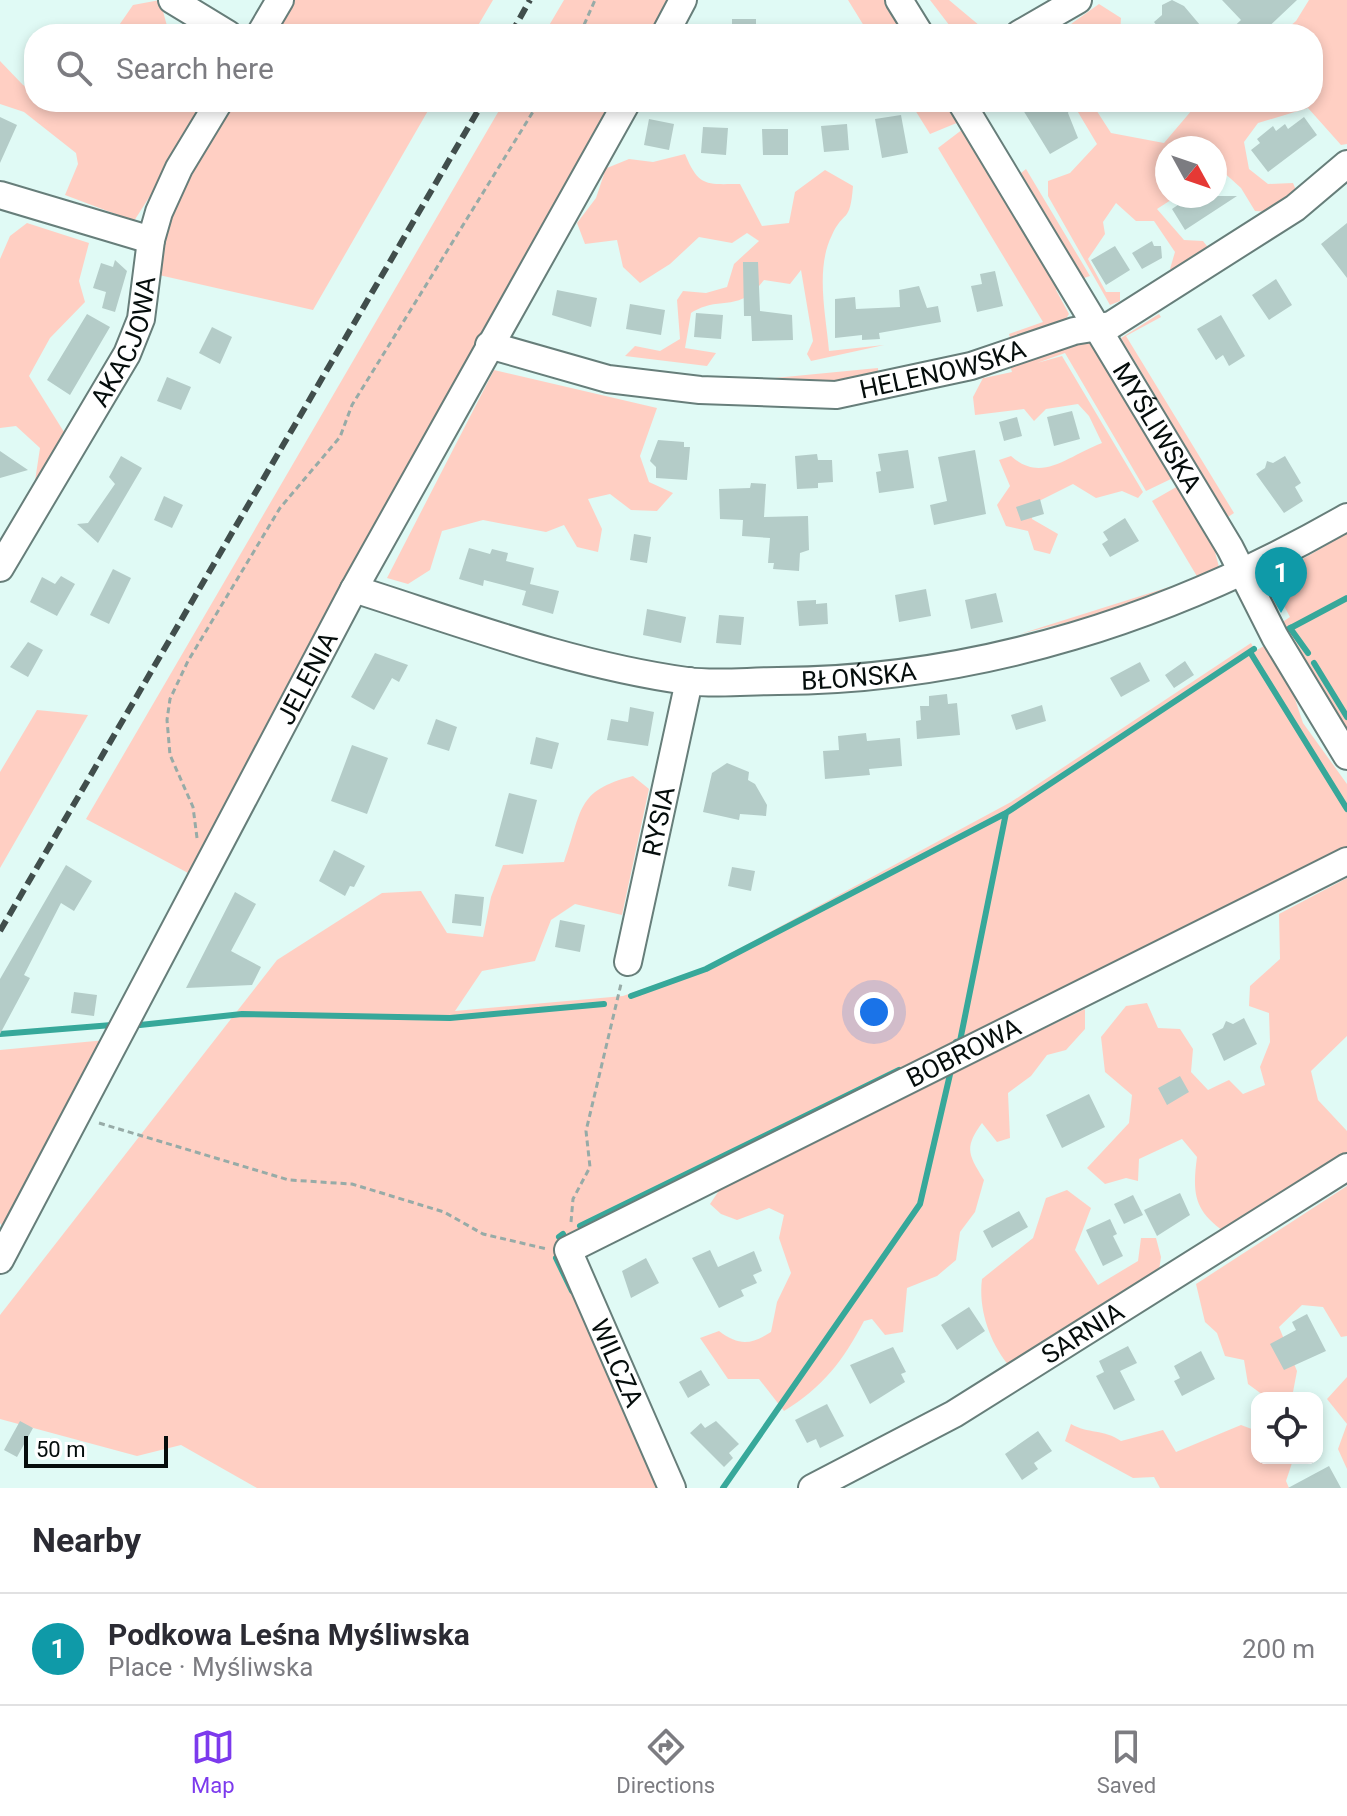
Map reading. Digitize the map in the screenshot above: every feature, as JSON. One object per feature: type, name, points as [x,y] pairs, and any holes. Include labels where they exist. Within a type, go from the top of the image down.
[{"type":"street","points":[[172,0],[212,24]]},
{"type":"street","points":[[266,24],[280,0]]},
{"type":"street","points":[[670,24],[683,0]]},
{"type":"street","points":[[899,0],[914,24]]},
{"type":"street","points":[[1036,24],[1078,0]]},
{"type":"street","name":"AKACJOWA","points":[[0,568],[127,354],[141,319],[151,240],[179,168],[213,112]]},
{"type":"street","name":"JELENIA","points":[[0,1260],[354,589],[621,112]]},
{"type":"street","name":"MYŚLIWSKA","points":[[967,112],[1243,574],[1275,637],[1347,756]]},
{"type":"street","name":"HELENOWSKA","points":[[489,345],[554,367],[634,383],[723,392],[836,395],[971,366],[1078,330],[1111,325],[1295,208],[1347,164]]},
{"type":"street","points":[[0,195],[151,240]]},
{"type":"street","name":"BŁOŃSKA","points":[[354,589],[564,656],[689,681],[816,681],[927,670],[1035,649],[1138,617],[1243,574],[1347,517]]},
{"type":"street","name":"RYSIA","points":[[628,962],[689,681]]},
{"type":"street","name":"BOBROWA","points":[[574,1247],[1347,861]]},
{"type":"street","name":"SARNIA","points":[[812,1488],[954,1414],[1347,1167]]},
{"type":"street","name":"WILCZA","points":[[574,1247],[672,1488]]},
{"type":"path","points":[[584,24],[595,0]]},
{"type":"path","points":[[205,873],[193,807],[170,755],[167,720],[170,699],[188,661],[280,508],[340,437],[352,405],[533,112]]},
{"type":"path","points":[[77,1113],[112,1128],[289,1180],[352,1184],[444,1212],[476,1232],[516,1244],[574,1247],[571,1207],[590,1167],[586,1131],[608,1027],[628,962]]},
{"type":"shaded area","points":[[160,0],[166,24],[120,24],[133,5]]},
{"type":"shaded area","points":[[291,0],[493,0],[479,24],[276,24]]},
{"type":"shaded area","points":[[564,0],[674,0],[661,24],[550,24]]},
{"type":"shaded area","points":[[848,0],[889,0],[903,24],[863,24]]},
{"type":"shaded area","points":[[930,0],[949,0],[978,24],[948,24]]},
{"type":"shaded area","points":[[1309,0],[1347,0],[1347,144],[1341,145],[1312,112],[1323,112],[1323,24],[1293,24]]},
{"type":"shaded area","points":[[1099,4],[1121,18],[1121,24],[1071,24]]},
{"type":"shaded area","points":[[0,61],[24,85],[24,112],[0,104]]},
{"type":"shaded area","points":[[24,112],[204,112],[134,221],[65,195],[78,164],[76,153]]},
{"type":"shaded area","points":[[224,112],[427,112],[313,310],[159,275],[167,216]]},
{"type":"shaded area","points":[[498,112],[610,112],[190,874],[86,819]]},
{"type":"shaded area","points":[[634,112],[638,112],[607,168],[629,159],[653,162],[685,154],[695,173],[705,182],[740,184],[762,226],[789,223],[795,192],[825,170],[853,186],[848,212],[832,235],[824,262],[823,292],[829,351],[884,345],[811,361],[807,354],[813,341],[801,270],[790,284],[764,280],[754,291],[737,301],[711,305],[691,313],[685,348],[716,353],[707,366],[625,356],[635,346],[660,351],[680,339],[677,300],[683,291],[706,293],[727,287],[734,264],[759,241],[747,233],[732,243],[699,237],[670,264],[640,283],[623,267],[617,240],[585,244],[577,223],[596,198],[604,174],[599,175]]},
{"type":"shaded area","points":[[916,112],[954,112],[959,122],[930,134]]},
{"type":"shaded area","points":[[1078,112],[1097,112],[1111,133],[1155,141],[1155,208],[1159,208],[1184,240],[1203,241],[1210,250],[1189,269],[1170,269],[1175,252],[1154,221],[1136,221],[1116,203],[1103,222],[1105,234],[1088,259],[1106,292],[1120,292],[1120,301],[1110,305],[1048,196],[1048,181],[1070,173],[1097,144]]},
{"type":"shaded area","points":[[1190,112],[1295,112],[1258,123],[1244,142],[1249,169],[1268,184],[1293,183],[1298,195],[1273,212],[1255,211],[1241,188],[1227,175],[1227,136],[1170,136]]},
{"type":"shaded area","points":[[963,129],[1061,286],[1056,290],[1069,314],[1064,322],[1010,338],[1009,334],[1043,322],[938,148]]},
{"type":"shaded area","points":[[1026,169],[1090,276],[1084,278],[1021,173]]},
{"type":"shaded area","points":[[27,223],[89,243],[79,281],[85,302],[50,338],[29,376],[69,440],[27,505],[23,500],[35,481],[40,448],[16,426],[0,428],[0,259],[10,236]]},
{"type":"shaded area","points":[[1159,314],[1161,317],[1126,336],[1234,513],[1228,517],[1121,338]]},
{"type":"shaded area","points":[[1090,339],[1173,478],[1146,491],[1065,353],[1037,363],[1062,356],[1143,492],[1138,498],[1122,491],[1096,498],[1073,484],[1033,504],[1032,519],[1058,534],[1050,554],[1034,550],[1028,531],[1006,526],[997,505],[1010,486],[999,460],[1011,456],[1033,468],[1044,468],[1102,443],[1089,416],[1078,404],[1046,409],[1034,421],[1024,409],[975,415],[973,397],[983,378],[929,389],[928,383],[982,373],[984,378],[1012,372],[1009,362]]},
{"type":"shaded area","points":[[878,368],[878,377],[842,380],[843,389],[830,382],[764,385],[764,379]]},
{"type":"shaded area","points":[[494,370],[657,408],[640,456],[649,482],[673,493],[657,511],[631,510],[610,494],[588,499],[602,529],[598,552],[577,547],[564,525],[546,532],[483,520],[442,531],[430,570],[408,584],[387,578]]},
{"type":"shaded area","points":[[1178,486],[1220,549],[1215,552],[1219,567],[1198,578],[1152,501]]},
{"type":"shaded area","points":[[1347,533],[1347,739],[1278,625],[1290,617],[1283,604],[1270,612],[1260,584],[1268,572],[1272,577]]},
{"type":"shaded area","points":[[1188,581],[1093,616],[1020,634]]},
{"type":"shaded area","points":[[1251,643],[1255,651],[1264,646],[1294,696],[1303,723],[1347,784],[1347,848],[964,1050],[569,1245],[667,1488],[257,1488],[181,1445],[137,1456],[0,1419],[0,1315],[277,960],[382,893],[421,891],[447,933],[483,937],[491,897],[503,865],[564,862],[579,816],[591,796],[600,788],[633,776],[649,789],[622,915],[575,904],[551,920],[535,961],[482,971],[455,1011],[623,996],[705,967],[1011,802]]},
{"type":"shaded area","points":[[37,710],[88,715],[0,868],[0,772]]},
{"type":"shaded area","points":[[1347,878],[1347,1036],[1311,1071],[1318,1100],[1347,1131],[1347,1155],[1229,1235],[1217,1227],[1198,1202],[1195,1182],[1197,1157],[1182,1139],[1139,1159],[1138,1181],[1126,1178],[1105,1184],[1087,1168],[1129,1123],[1132,1095],[1105,1072],[1101,1037],[1126,1006],[1147,1003],[1158,1028],[1180,1029],[1193,1049],[1191,1072],[1208,1090],[1229,1080],[1243,1094],[1265,1085],[1260,1067],[1270,1042],[1269,1013],[1249,1006],[1250,986],[1280,959],[1279,914]]},
{"type":"shaded area","points":[[1085,1009],[1085,1029],[1066,1050],[1047,1055],[1031,1076],[1008,1093],[1010,1138],[997,1142],[982,1123],[972,1139],[970,1151],[984,1180],[975,1212],[960,1232],[956,1260],[937,1276],[907,1288],[903,1332],[885,1335],[872,1319],[864,1321],[831,1372],[784,1411],[759,1379],[728,1379],[700,1338],[719,1331],[745,1342],[771,1332],[777,1302],[791,1273],[779,1238],[784,1215],[769,1208],[737,1220],[721,1214],[710,1204],[724,1183]]},
{"type":"shaded area","points":[[106,1040],[3,1227],[0,1223],[0,1050]]},
{"type":"shaded area","points":[[1347,1186],[1347,1336],[1341,1337],[1323,1307],[1302,1305],[1279,1327],[1297,1371],[1293,1392],[1259,1392],[1248,1384],[1244,1360],[1225,1356],[1217,1333],[1205,1322],[1196,1284]]},
{"type":"shaded area","points":[[1067,1190],[1091,1208],[1075,1250],[1098,1285],[1138,1261],[1141,1238],[1156,1238],[1161,1257],[1158,1277],[1010,1367],[987,1326],[982,1302],[982,1279],[1033,1238],[1046,1198]]},
{"type":"shaded area","points":[[1347,1377],[1347,1424],[1327,1399]]},
{"type":"shaded area","points":[[1071,1424],[1121,1441],[1163,1430],[1176,1452],[1241,1425],[1251,1429],[1251,1464],[1292,1464],[1286,1481],[1289,1488],[1160,1488],[1154,1477],[1133,1478],[1065,1441]]},
{"type":"shaded area","points":[[1347,1424],[1347,1469],[1338,1449]]},
{"type":"building","points":[[1172,0],[1184,6],[1199,24],[1156,24],[1162,15],[1162,5]]},
{"type":"building","points":[[1222,0],[1297,0],[1272,24],[1237,24],[1241,20]]},
{"type":"building","points":[[732,19],[756,19],[756,24],[732,24]]},
{"type":"building","points":[[1024,112],[1068,112],[1078,138],[1050,154]]},
{"type":"building","points":[[901,115],[908,153],[882,158],[875,119]]},
{"type":"building","points":[[0,117],[17,125],[0,163]]},
{"type":"building","points":[[1304,117],[1317,135],[1268,172],[1251,150],[1260,143],[1257,139],[1273,126],[1276,131],[1285,124],[1288,129]]},
{"type":"building","points":[[649,119],[674,124],[669,150],[644,145]]},
{"type":"building","points":[[847,124],[849,150],[824,152],[821,126]]},
{"type":"building","points":[[703,127],[728,128],[726,155],[701,153]]},
{"type":"building","points":[[762,129],[788,129],[788,155],[763,155]]},
{"type":"building","points":[[1173,208],[1219,208],[1185,230]]},
{"type":"building","points":[[1347,223],[1347,278],[1321,244]]},
{"type":"building","points":[[1152,241],[1154,246],[1161,246],[1162,258],[1142,269],[1132,253]]},
{"type":"building","points":[[1115,246],[1130,270],[1106,285],[1091,260]]},
{"type":"building","points":[[115,260],[127,271],[115,312],[102,308],[106,292],[93,288],[101,263],[113,267]]},
{"type":"building","points":[[743,262],[758,262],[760,311],[792,315],[793,340],[752,341],[751,316],[744,316]]},
{"type":"building","points":[[995,271],[1003,306],[977,312],[971,286],[982,284],[980,274]]},
{"type":"building","points":[[1276,279],[1292,305],[1269,320],[1252,295]]},
{"type":"building","points":[[919,286],[927,308],[938,306],[941,322],[879,333],[880,339],[862,340],[862,335],[835,338],[835,299],[855,297],[856,309],[900,307],[899,290]]},
{"type":"building","points":[[557,290],[597,298],[591,327],[552,315]]},
{"type":"building","points":[[630,304],[665,310],[661,335],[626,329]]},
{"type":"building","points":[[696,313],[723,315],[721,339],[694,337]]},
{"type":"building","points":[[87,314],[110,327],[70,395],[47,380]]},
{"type":"building","points":[[1221,315],[1245,356],[1229,366],[1223,355],[1216,360],[1197,329]]},
{"type":"building","points":[[212,327],[232,337],[220,364],[199,353]]},
{"type":"building","points":[[167,377],[191,387],[181,410],[157,401]]},
{"type":"building","points":[[1072,411],[1080,439],[1054,446],[1047,417]]},
{"type":"building","points":[[1017,417],[1022,436],[1004,441],[999,422]]},
{"type":"building","points":[[658,440],[684,442],[684,447],[690,447],[687,480],[656,478],[656,467],[650,461]]},
{"type":"building","points":[[908,450],[914,488],[879,493],[876,472],[881,471],[878,454]]},
{"type":"building","points":[[975,450],[986,514],[934,525],[930,505],[947,501],[938,457]]},
{"type":"building","points":[[0,451],[28,470],[0,478]]},
{"type":"building","points":[[817,454],[818,460],[832,460],[833,482],[818,483],[818,488],[797,489],[795,456]]},
{"type":"building","points":[[121,456],[142,468],[98,543],[77,524],[88,523],[115,484],[109,477]]},
{"type":"building","points":[[1285,456],[1301,483],[1295,487],[1303,501],[1284,513],[1256,474],[1265,468],[1267,461],[1273,463]]},
{"type":"building","points":[[751,483],[766,484],[764,517],[808,516],[809,550],[800,553],[799,571],[773,569],[774,563],[768,563],[770,538],[742,536],[743,520],[720,519],[719,489],[750,488]]},
{"type":"building","points":[[164,496],[183,505],[172,528],[154,520]]},
{"type":"building","points":[[1040,499],[1044,514],[1021,521],[1016,507]]},
{"type":"building","points":[[1125,518],[1139,541],[1110,557],[1102,544],[1108,540],[1103,532]]},
{"type":"building","points":[[634,534],[651,537],[647,563],[630,560]]},
{"type":"building","points":[[469,548],[490,554],[492,549],[508,553],[506,561],[534,568],[530,584],[559,591],[553,614],[522,605],[526,591],[484,580],[483,586],[459,579]]},
{"type":"building","points":[[113,569],[131,578],[109,624],[90,615]]},
{"type":"building","points":[[61,576],[75,584],[57,616],[30,602],[42,577],[55,584]]},
{"type":"building","points":[[926,589],[931,616],[899,622],[895,595]]},
{"type":"building","points":[[996,593],[1003,622],[971,629],[965,600]]},
{"type":"building","points":[[816,600],[816,604],[827,603],[828,624],[799,626],[797,601]]},
{"type":"building","points":[[647,609],[686,617],[681,643],[643,635]]},
{"type":"building","points":[[719,615],[744,617],[741,645],[716,643]]},
{"type":"building","points":[[28,642],[43,650],[28,677],[10,667]]},
{"type":"building","points":[[375,653],[408,665],[399,682],[392,678],[374,710],[351,697]]},
{"type":"building","points":[[1185,661],[1194,675],[1174,688],[1165,675]]},
{"type":"building","points":[[1140,662],[1150,681],[1121,697],[1110,678]]},
{"type":"building","points":[[947,694],[948,704],[957,703],[960,735],[917,739],[916,721],[921,720],[920,706],[929,706],[929,696]]},
{"type":"building","points":[[1042,705],[1046,721],[1016,730],[1011,715]]},
{"type":"building","points":[[630,707],[654,712],[648,746],[607,740],[611,719],[628,722]]},
{"type":"building","points":[[436,719],[457,727],[449,751],[427,744]]},
{"type":"building","points":[[866,733],[867,741],[900,738],[902,766],[869,769],[870,775],[825,779],[823,751],[839,750],[838,736]]},
{"type":"building","points":[[536,737],[559,743],[552,769],[530,764]]},
{"type":"building","points":[[352,745],[388,758],[367,814],[331,801]]},
{"type":"building","points":[[727,763],[749,772],[748,780],[755,784],[767,805],[766,816],[740,814],[739,820],[703,812],[712,773]]},
{"type":"building","points":[[509,793],[537,800],[523,854],[495,846]]},
{"type":"building","points":[[334,850],[365,866],[354,887],[350,886],[345,896],[319,881]]},
{"type":"building","points":[[66,865],[92,881],[74,911],[61,903],[24,975],[30,978],[0,1034],[0,979]]},
{"type":"building","points":[[732,867],[755,871],[751,891],[728,886]]},
{"type":"building","points":[[235,892],[256,904],[231,951],[261,967],[252,985],[186,988]]},
{"type":"building","points":[[455,894],[484,897],[481,926],[452,923]]},
{"type":"building","points":[[560,920],[585,925],[580,952],[555,947]]},
{"type":"building","points":[[74,992],[97,995],[94,1016],[71,1013]]},
{"type":"building","points":[[1244,1018],[1257,1044],[1224,1061],[1212,1034],[1223,1028],[1226,1021],[1233,1024]]},
{"type":"building","points":[[1180,1076],[1189,1092],[1167,1105],[1158,1088]]},
{"type":"building","points":[[1089,1094],[1105,1127],[1062,1148],[1046,1115]]},
{"type":"building","points":[[1180,1193],[1190,1215],[1157,1236],[1144,1210]]},
{"type":"building","points":[[1133,1195],[1143,1215],[1124,1224],[1114,1204]]},
{"type":"building","points":[[1019,1211],[1028,1227],[992,1248],[983,1231]]},
{"type":"building","points":[[1110,1219],[1117,1234],[1113,1236],[1123,1256],[1103,1266],[1086,1230]]},
{"type":"building","points":[[710,1250],[718,1267],[754,1251],[762,1271],[753,1275],[757,1283],[741,1290],[744,1296],[719,1308],[692,1258]]},
{"type":"building","points":[[646,1258],[659,1283],[631,1298],[622,1271]]},
{"type":"building","points":[[969,1307],[985,1331],[957,1350],[941,1325]]},
{"type":"building","points":[[1307,1314],[1326,1351],[1284,1370],[1270,1344],[1296,1330],[1292,1322]]},
{"type":"building","points":[[1128,1346],[1137,1363],[1120,1371],[1135,1400],[1114,1410],[1096,1376],[1104,1372],[1099,1361]]},
{"type":"building","points":[[893,1347],[906,1372],[901,1374],[905,1382],[870,1404],[850,1365]]},
{"type":"building","points":[[1201,1351],[1215,1379],[1182,1396],[1174,1381],[1180,1378],[1174,1366]]},
{"type":"building","points":[[701,1370],[710,1385],[688,1398],[679,1382]]},
{"type":"building","points":[[827,1404],[844,1436],[820,1448],[816,1439],[807,1443],[795,1420]]},
{"type":"building","points":[[20,1421],[33,1428],[17,1457],[4,1450]]},
{"type":"building","points":[[716,1421],[739,1444],[729,1453],[733,1458],[724,1467],[690,1433],[701,1423],[705,1428]]},
{"type":"building","points":[[1038,1431],[1052,1451],[1034,1463],[1038,1469],[1022,1480],[1005,1454]]},
{"type":"building","points":[[1329,1466],[1341,1488],[1288,1488]]},
{"type":"waterway","points":[[1285,631],[1347,598]]},
{"type":"waterway","points":[[1290,628],[1308,653]]},
{"type":"waterway","points":[[631,996],[706,969],[1006,813],[1254,649]]},
{"type":"waterway","points":[[1250,652],[1347,809]]},
{"type":"waterway","points":[[1314,663],[1347,717]]},
{"type":"waterway","points":[[956,1042],[960,1041],[1006,813]]},
{"type":"waterway","points":[[140,1025],[242,1014],[450,1018],[604,1004]]},
{"type":"waterway","points":[[0,1034],[112,1025]]},
{"type":"waterway","points":[[580,1226],[899,1070]]},
{"type":"waterway","points":[[723,1488],[920,1204],[951,1070]]},
{"type":"waterway","points":[[559,1237],[563,1234]]},
{"type":"waterway","points":[[556,1258],[572,1291]]},
{"type":"railway","points":[[517,24],[530,0]]},
{"type":"railway","points":[[0,931],[477,112]]},
{"type":"place","name":"Podkowa Leśna Myśliwska","points":[[1281,613]]}]
